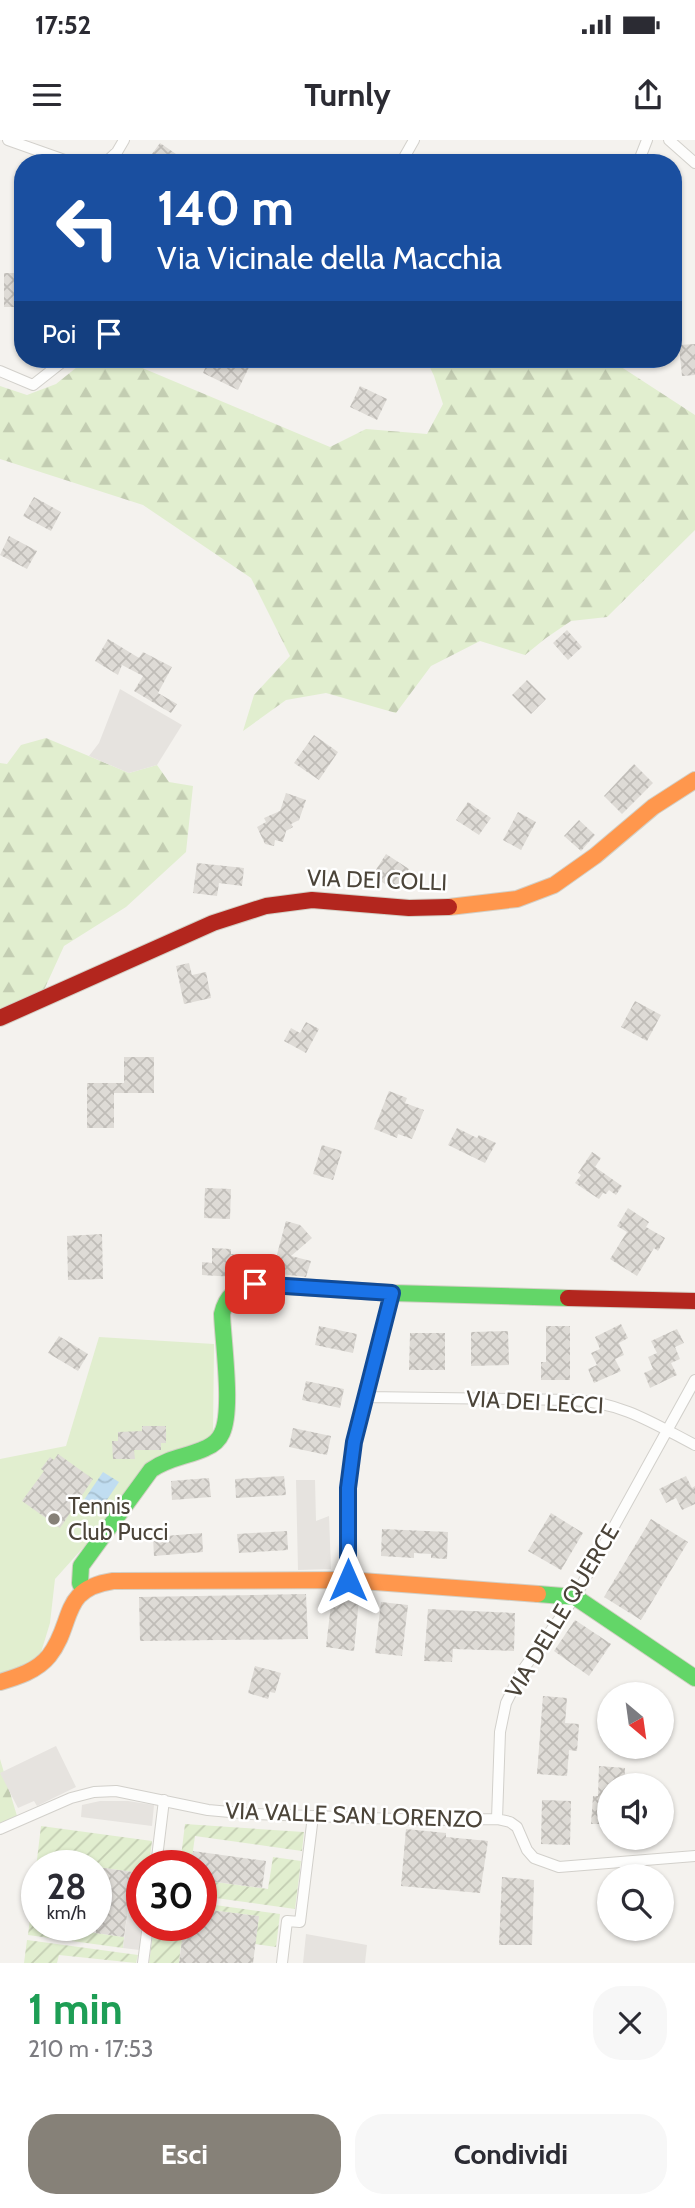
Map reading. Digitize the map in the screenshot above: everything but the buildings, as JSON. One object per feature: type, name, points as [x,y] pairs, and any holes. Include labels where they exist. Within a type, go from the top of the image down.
[{"type":"street","points":[[8,140],[48,154]]},
{"type":"street","points":[[669,140],[695,163]]},
{"type":"street","points":[[0,371],[33,385],[55,368]]},
{"type":"street","name":"VIA DEI COLLI","points":[[0,1018],[216,922],[260,907],[316,898],[397,907],[457,906],[531,895],[571,874],[666,797],[695,780]]},
{"type":"street","points":[[83,1590],[80,1583],[81,1566],[152,1470],[166,1460],[207,1448],[223,1433],[227,1410],[222,1314],[224,1305],[233,1292],[245,1286],[255,1284],[392,1293],[695,1301]]},
{"type":"street","points":[[348,1580],[348,1488],[354,1442],[392,1293]]},
{"type":"street","name":"VIA DELLE QUERCE","points":[[497,1819],[500,1732],[506,1703],[522,1671],[575,1597],[695,1380]]},
{"type":"street","name":"VIA DEI LECCI","points":[[366,1397],[582,1400],[628,1410],[695,1445]]},
{"type":"street","points":[[0,1682],[26,1673],[47,1658],[60,1638],[71,1605],[83,1590],[107,1581],[348,1580],[575,1597],[695,1678]]},
{"type":"street","name":"VIA VALLE SAN LORENZO","points":[[0,1829],[57,1802],[94,1792],[123,1791],[228,1812],[426,1821],[497,1819],[513,1823],[519,1829],[530,1854],[553,1866],[695,1856]]},
{"type":"street","points":[[158,1850],[164,1800]]},
{"type":"street","points":[[282,1963],[287,1921],[300,1923],[313,1816]]},
{"type":"street","points":[[143,1963],[146,1941]]},
{"type":"green space","points":[[76,368],[142,368],[330,447],[366,429],[427,434],[443,404],[430,368],[623,368],[695,415],[695,530],[607,617],[571,621],[525,655],[480,641],[431,666],[396,713],[326,693],[286,700],[243,731],[254,695],[290,656],[251,578],[143,505],[0,459],[0,386],[27,395],[56,384]]},
{"type":"green space","points":[[46,738],[129,773],[157,765],[169,782],[193,786],[186,852],[126,907],[64,946],[44,990],[0,1009],[0,763],[7,764],[21,745]]},
{"type":"green space","name":"Tennis Club Pucci","points":[[99,1337],[214,1344],[213,1436],[168,1453],[55,1579],[50,1623],[39,1659],[0,1674],[0,1459],[66,1446]]},
{"type":"green space","points":[[0,1759],[17,1816],[0,1824]]},
{"type":"green space","points":[[185,1824],[304,1832],[302,1851],[195,1836],[193,1850],[182,1850]]},
{"type":"green space","points":[[41,1826],[152,1841],[151,1850],[126,1850],[126,1871],[112,1869],[112,1850],[38,1850]]},
{"type":"green space","points":[[273,1857],[301,1861],[295,1909],[217,1898],[217,1882],[268,1889]]},
{"type":"green space","points":[[217,1905],[280,1914],[276,1947],[255,1944],[259,1916],[217,1911]]},
{"type":"green space","points":[[112,1935],[124,1937],[123,1948],[72,1941],[112,1941]]},
{"type":"green space","points":[[27,1941],[138,1955],[136,1963],[59,1955],[57,1963],[24,1963]]},
{"type":"green space","points":[[152,1941],[207,1941],[248,1953],[181,1944],[179,1963],[149,1963]]},
{"type":"shaded area","points":[[120,689],[182,725],[157,765],[129,773],[89,756],[99,743]]},
{"type":"shaded area","points":[[296,1480],[315,1480],[316,1521],[329,1516],[331,1569],[298,1570]]},
{"type":"shaded area","points":[[56,1746],[76,1787],[37,1806],[34,1801],[18,1808],[0,1773]]},
{"type":"shaded area","points":[[100,1801],[154,1805],[152,1826],[81,1817],[82,1805]]},
{"type":"shaded area","points":[[126,1925],[126,1941],[150,1941],[148,1951],[123,1948]]},
{"type":"shaded area","points":[[306,1934],[367,1945],[365,1963],[303,1963]]},
{"type":"water","points":[[103,1472],[119,1482],[100,1510],[84,1500]]},
{"type":"traffic: fast","points":[[83,1590],[80,1583],[81,1566],[151,1470],[165,1462],[209,1447],[221,1436],[227,1409],[222,1314],[229,1297],[238,1290],[255,1284],[392,1293],[568,1298]]},
{"type":"traffic: fast","points":[[538,1594],[575,1597],[695,1678]]},
{"type":"traffic: slow","points":[[449,907],[517,899],[554,885],[595,856],[653,807],[695,780]]},
{"type":"traffic: slow","points":[[0,1682],[39,1666],[57,1644],[76,1600],[84,1591],[113,1581],[348,1580],[538,1594]]},
{"type":"traffic: jam","points":[[0,1018],[213,923],[266,906],[312,900],[409,908],[449,907]]},
{"type":"traffic: jam","points":[[568,1298],[695,1301]]},
{"type":"place","name":"Tennis Club Pucci","points":[[54,1519]]},
{"type":"route","points":[[255,1284],[392,1293],[354,1442],[348,1488],[348,1580]]}]
